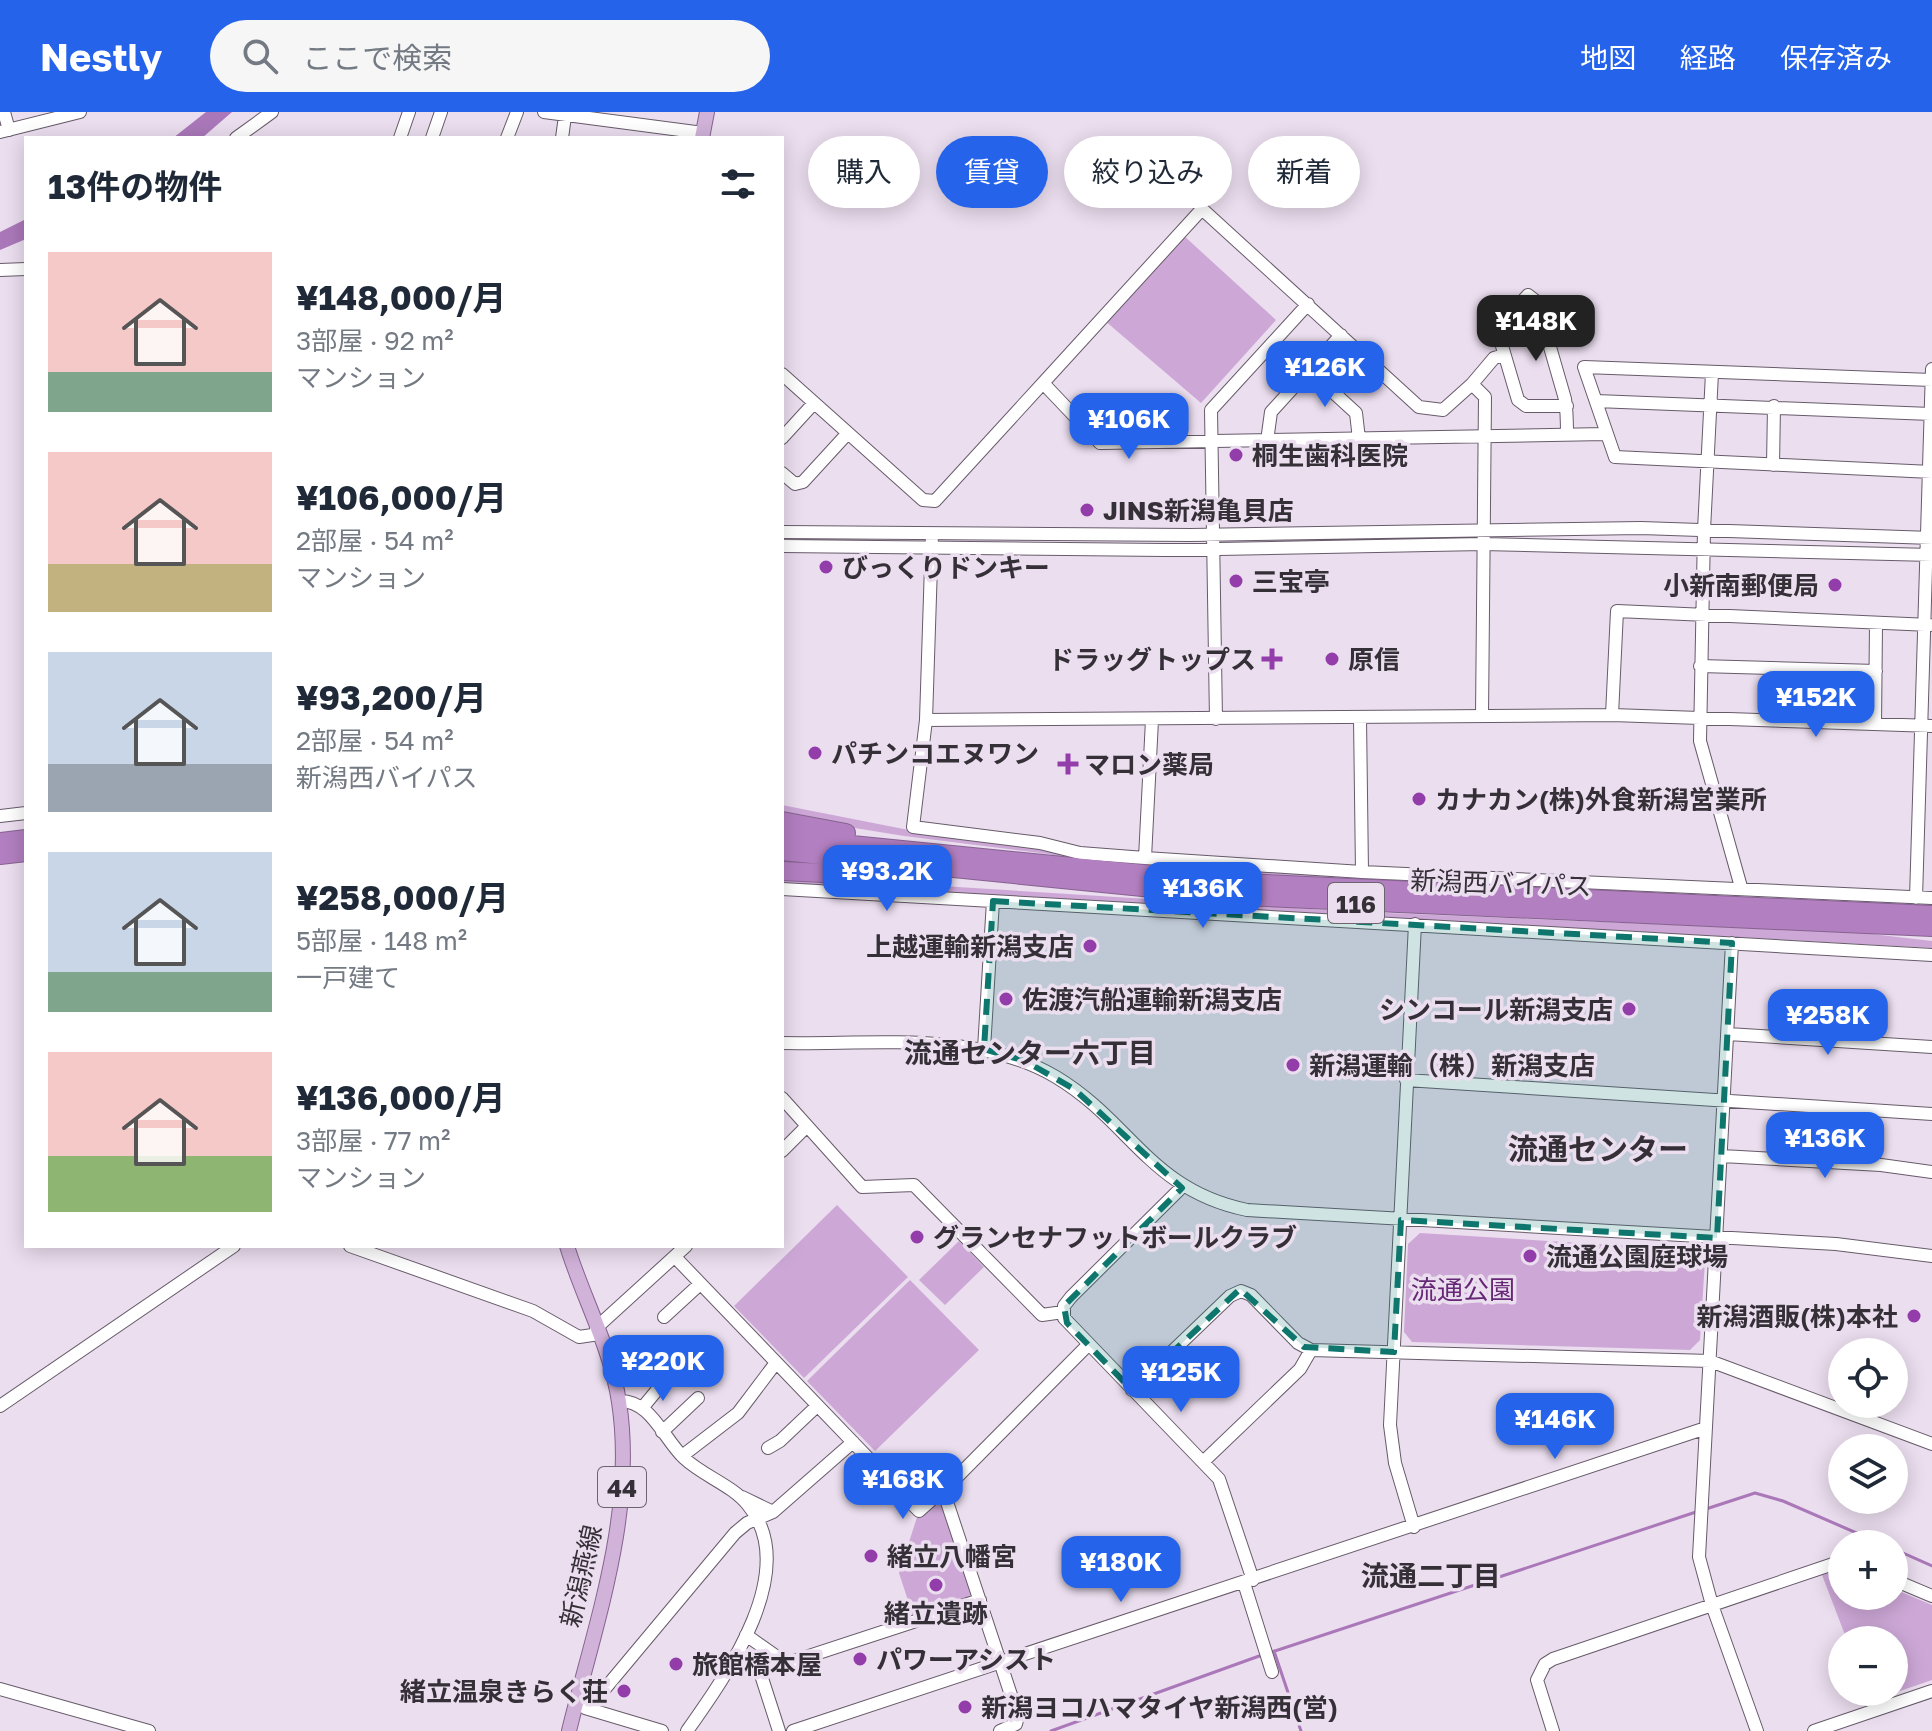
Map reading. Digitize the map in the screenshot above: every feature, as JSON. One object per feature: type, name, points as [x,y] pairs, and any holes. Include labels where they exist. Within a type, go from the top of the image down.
[{"type":"highway","points":[[784,821],[1070,876]]},
{"type":"highway","name":"新潟西バイパス","points":[[784,838],[1070,876],[1932,915]]},
{"type":"highway","points":[[0,842],[24,839]]},
{"type":"highway","name":"新潟西バイパス","points":[[784,851],[1408,906],[1886,924],[1932,929]]},
{"type":"highway","points":[[0,855],[24,852]]},
{"type":"highway","points":[[784,871],[1070,876]]},
{"type":"main road","points":[[703,136],[707,112]]},
{"type":"main road","name":"新潟燕線","points":[[568,1248],[619,1401],[623,1481],[616,1539],[582,1707],[569,1731]]},
{"type":"street","points":[[4,112],[4,131],[80,112]]},
{"type":"street","points":[[239,136],[272,112]]},
{"type":"street","points":[[401,136],[409,112]]},
{"type":"street","points":[[433,136],[441,112]]},
{"type":"street","points":[[508,136],[517,112]]},
{"type":"street","points":[[544,112],[648,118],[703,136]]},
{"type":"street","points":[[561,114],[562,136]]},
{"type":"street","points":[[784,376],[923,500],[935,501],[1202,209],[1426,410],[1443,410],[1451,406],[1494,358],[1504,355]]},
{"type":"street","points":[[0,270],[24,269]]},
{"type":"street","points":[[1567,406],[1521,405],[1498,334],[1499,324],[1522,298],[1533,297],[1567,406],[1567,435]]},
{"type":"street","points":[[1216,719],[1211,410],[1308,304]]},
{"type":"street","points":[[1267,441],[1268,417],[1341,335]]},
{"type":"street","points":[[1931,472],[1615,457],[1584,367],[1932,380]]},
{"type":"street","points":[[1916,898],[1927,726],[1932,369]]},
{"type":"street","points":[[1309,370],[1356,413],[1359,439]]},
{"type":"street","points":[[1712,373],[1701,615],[1700,741],[1741,887]]},
{"type":"street","points":[[1043,383],[1100,443],[1605,434]]},
{"type":"street","points":[[1472,384],[1485,397],[1482,716]]},
{"type":"street","points":[[1596,401],[1710,403],[1931,414]]},
{"type":"street","points":[[784,436],[814,403]]},
{"type":"street","points":[[1773,465],[1774,406]]},
{"type":"street","points":[[784,475],[795,484],[803,482],[847,434]]},
{"type":"street","points":[[784,532],[1214,534],[1483,528],[1704,530],[1930,538]]},
{"type":"street","points":[[932,534],[926,720],[913,827],[1040,843],[1080,853],[1145,858],[1362,872],[1932,898]]},
{"type":"street","points":[[784,546],[1213,549],[1483,544],[1704,547],[1930,555]]},
{"type":"street","points":[[1612,715],[1617,611],[1929,624]]},
{"type":"street","points":[[1875,724],[1876,624]]},
{"type":"street","points":[[1700,666],[1876,671]]},
{"type":"street","points":[[926,720],[1612,715],[1927,726]]},
{"type":"street","points":[[1360,718],[1362,872]]},
{"type":"street","points":[[1145,858],[1152,720]]},
{"type":"street","points":[[0,816],[24,813]]},
{"type":"street","points":[[784,889],[1932,955]]},
{"type":"street","points":[[984,1049],[993,901]]},
{"type":"street","points":[[1414,1527],[1392,1451],[1390,1425],[1415,924]]},
{"type":"street","points":[[1732,943],[1700,1568],[1757,1731]]},
{"type":"street","points":[[1728,1034],[1932,1047]]},
{"type":"street","points":[[784,1043],[984,1049],[1025,1061],[1074,1089],[1152,1165],[1182,1187],[1212,1201],[1247,1210],[1836,1244],[1932,1256]]},
{"type":"street","points":[[1406,1080],[1932,1114]]},
{"type":"street","points":[[784,1101],[805,1128],[862,1187],[914,1185],[1042,1315],[1063,1312]]},
{"type":"street","points":[[784,1149],[805,1128]]},
{"type":"street","points":[[1722,1156],[1881,1165],[1932,1172]]},
{"type":"street","points":[[1182,1187],[1071,1297],[1063,1312],[1067,1323],[1203,1462],[1226,1494],[1263,1649],[1271,1670]]},
{"type":"street","points":[[0,1406],[231,1248]]},
{"type":"street","points":[[356,1248],[533,1311],[579,1337],[598,1331],[684,1248]]},
{"type":"street","points":[[675,1257],[919,1511],[938,1494],[948,1493]]},
{"type":"street","points":[[664,1317],[700,1284]]},
{"type":"street","points":[[1132,1390],[1235,1293],[1251,1295],[1298,1343],[1311,1350],[1710,1361],[1932,1444]]},
{"type":"street","points":[[1000,1731],[1016,1724],[1018,1716],[947,1502],[948,1493],[957,1477],[1088,1345]]},
{"type":"street","points":[[1203,1462],[1300,1369],[1311,1350]]},
{"type":"street","points":[[682,1456],[738,1413],[775,1364]]},
{"type":"street","points":[[643,1407],[676,1367]]},
{"type":"street","points":[[662,1432],[698,1398]]},
{"type":"street","points":[[619,1401],[631,1401],[643,1407],[682,1456],[738,1496],[773,1512]]},
{"type":"street","points":[[768,1448],[780,1441],[817,1406]]},
{"type":"street","points":[[793,1731],[1706,1428]]},
{"type":"street","points":[[662,1731],[582,1707],[726,1544],[757,1518],[773,1512],[853,1442]]},
{"type":"street","points":[[687,1731],[759,1610],[764,1583],[764,1540],[757,1518],[738,1496]]},
{"type":"street","points":[[1553,1731],[1537,1680],[1545,1664],[1828,1566]]},
{"type":"street","points":[[1908,1586],[1932,1596]]},
{"type":"street","points":[[779,1731],[760,1672],[980,1600]]},
{"type":"street","points":[[746,1635],[787,1664]]},
{"type":"street","points":[[0,1689],[149,1731]]},
{"type":"street","points":[[1814,1731],[1932,1691]]},
{"type":"highlighted area","points":[[993,901],[1732,943],[1717,1238],[1401,1220],[1394,1352],[1304,1347],[1240,1289],[1132,1390],[1067,1323],[1064,1306],[1182,1188],[1074,1089],[1025,1061],[984,1049]]},
{"type":"green space","points":[[1183,235],[1276,320],[1201,403],[1104,320]]},
{"type":"green space","points":[[784,805],[924,833],[1217,869],[1401,880],[1932,901],[1932,907],[1796,897],[1285,879],[1102,865],[1048,854],[784,815]]},
{"type":"green space","points":[[784,876],[1340,911],[1829,929],[1932,941],[1932,948],[784,884]]},
{"type":"green space","points":[[837,1205],[908,1277],[804,1378],[734,1306]]},
{"type":"green space","name":"流通公園","points":[[1420,1233],[1695,1250],[1705,1260],[1700,1340],[1690,1350],[1412,1342],[1404,1332],[1408,1244]]},
{"type":"green space","points":[[959,1241],[984,1267],[945,1305],[919,1280]]},
{"type":"green space","points":[[910,1280],[979,1350],[875,1451],[807,1381]]},
{"type":"green space","points":[[948,1493],[978,1601],[915,1622],[899,1573],[919,1511]]},
{"type":"green space","points":[[1828,1573],[1828,1591],[1822,1575]]},
{"type":"green space","points":[[1908,1595],[1932,1605],[1932,1680],[1908,1688],[1908,1626],[1842,1626],[1835,1610],[1908,1610]]},
{"type":"shaded area","points":[[206,112],[232,112],[204,136],[176,136]]},
{"type":"shaded area","points":[[24,220],[24,240],[0,250],[0,232]]},
{"type":"waterway","points":[[1706,1509],[1755,1493],[1783,1501],[1850,1530]]},
{"type":"waterway","points":[[1269,1653],[1699,1511]]},
{"type":"waterway","points":[[1908,1555],[1932,1566]]},
{"type":"waterway","points":[[1274,1651],[1301,1731]]},
{"type":"waterway","points":[[1051,1731],[1262,1655]]},
{"type":"place","name":"桐生歯科医院","points":[[1236,455]]},
{"type":"place","name":"JINS新潟亀貝店","points":[[1087,510]]},
{"type":"place","name":"びっくりドンキー","points":[[826,567]]},
{"type":"place","name":"三宝亭","points":[[1236,581]]},
{"type":"place","name":"小新南郵便局","points":[[1835,585]]},
{"type":"place","name":"ドラッグトップス","points":[[1272,659]]},
{"type":"place","name":"原信","points":[[1332,659]]},
{"type":"place","name":"パチンコエヌワン","points":[[815,753]]},
{"type":"place","name":"マロン薬局","points":[[1068,764]]},
{"type":"place","name":"カナカン(株)外食新潟営業所","points":[[1419,799]]},
{"type":"place","name":"上越運輸新潟支店","points":[[1090,946]]},
{"type":"place","name":"佐渡汽船運輸新潟支店","points":[[1006,999]]},
{"type":"place","name":"シンコール新潟支店","points":[[1629,1009]]},
{"type":"place","name":"新潟運輸（株）新潟支店","points":[[1293,1065]]},
{"type":"place","name":"グランセナフットボールクラブ","points":[[917,1237]]},
{"type":"place","name":"流通公園庭球場","points":[[1530,1256]]},
{"type":"place","name":"新潟酒販(株)本社","points":[[1914,1316]]},
{"type":"place","name":"緒立八幡宮","points":[[871,1556]]},
{"type":"place","name":"緒立遺跡","points":[[936,1585]]},
{"type":"place","name":"パワーアシスト","points":[[860,1659]]},
{"type":"place","name":"旅館橋本屋","points":[[676,1664]]},
{"type":"place","name":"緒立温泉きらく荘","points":[[624,1691]]},
{"type":"place","name":"新潟ヨコハマタイヤ新潟西(営)","points":[[965,1707]]},
{"type":"district","name":"流通センター六丁目","points":[[1030,1052]]},
{"type":"district","name":"流通センター","points":[[1598,1149]]},
{"type":"district","name":"流通二丁目","points":[[1431,1575]]}]
